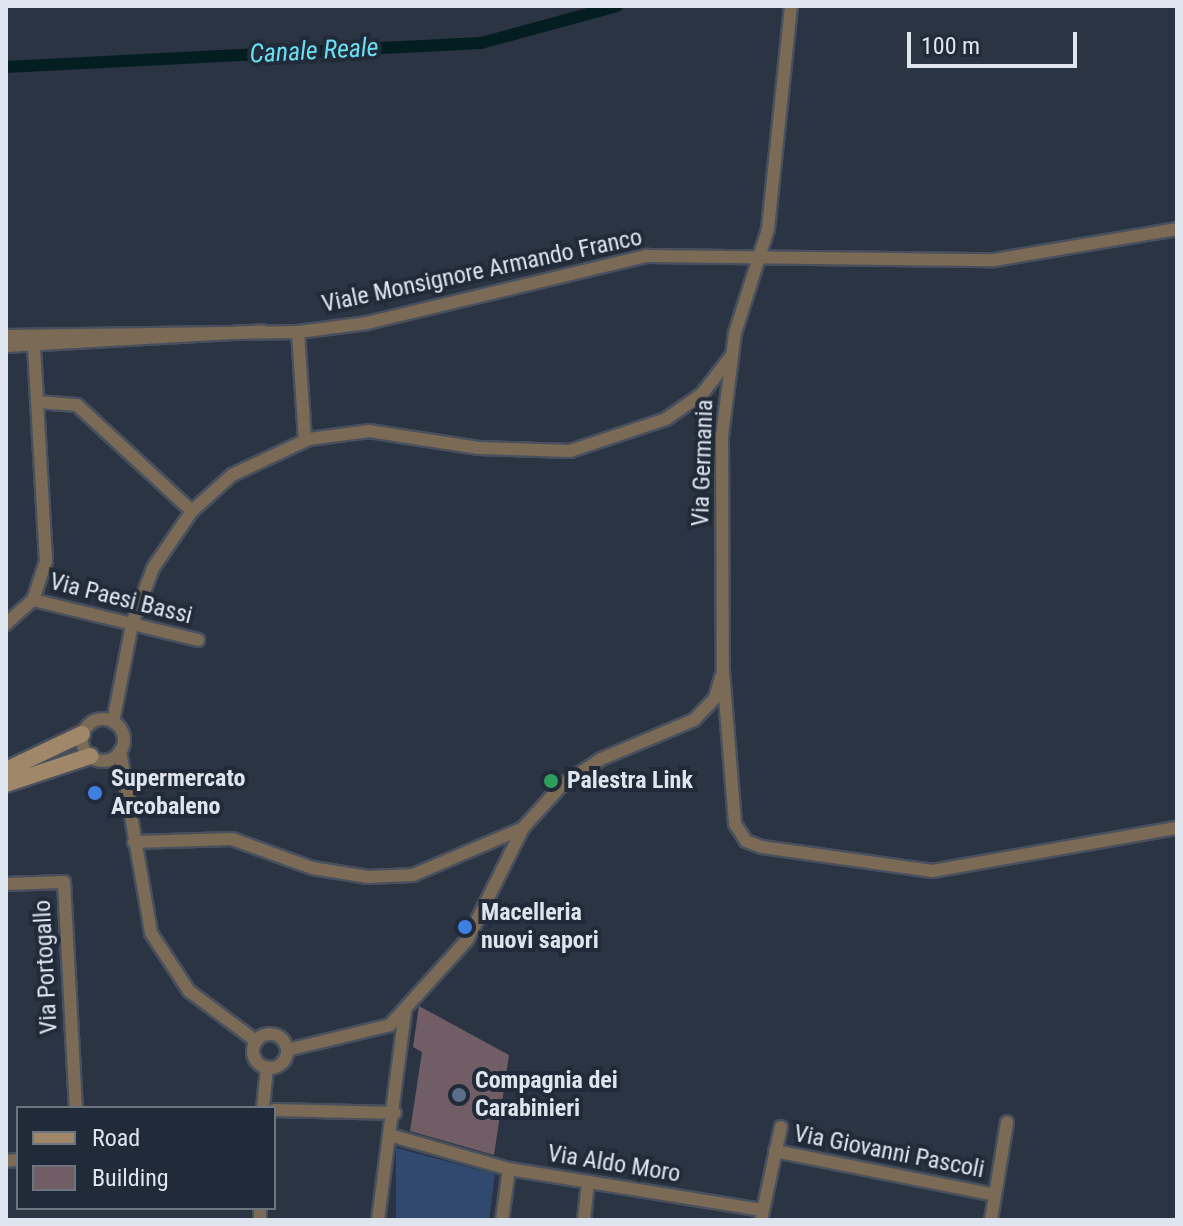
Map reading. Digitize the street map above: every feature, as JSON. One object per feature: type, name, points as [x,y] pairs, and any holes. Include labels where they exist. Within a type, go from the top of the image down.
[{"type":"street","name":"Via Germania","points":[[791,6],[781,144],[759,261],[733,354],[721,466],[723,671],[735,824],[746,841],[762,847],[932,871],[1177,828]]},
{"type":"street","name":"Viale Monsignore Armando Franco","points":[[6,336],[298,332],[367,323],[605,262],[703,255],[759,261],[779,253],[994,260],[1177,229]]},
{"type":"street","name":"Viale Monsignore Armando Franco","points":[[6,346],[263,331]]},
{"type":"street","points":[[298,332],[305,440]]},
{"type":"street","points":[[6,624],[33,600],[46,561],[34,345]]},
{"type":"street","points":[[256,1041],[189,991],[166,964],[140,902],[120,751],[123,737],[113,722],[132,624],[153,568],[192,511],[232,475],[305,440],[369,431],[479,448],[570,451],[666,419],[702,394],[733,354]]},
{"type":"street","points":[[37,402],[77,405],[192,511]]},
{"type":"street","name":"Via Paesi Bassi","points":[[33,600],[198,640]]},
{"type":"street","points":[[134,842],[232,839],[312,868],[368,877],[413,875],[523,828],[601,759],[694,720],[715,698],[723,671]]},
{"type":"street","points":[[6,770],[82,734],[98,720],[113,722]]},
{"type":"street","points":[[82,734],[90,756]]},
{"type":"street","points":[[6,784],[90,756],[109,760],[120,751]]},
{"type":"street","points":[[287,1050],[351,1041],[405,1012],[467,940],[523,828]]},
{"type":"street","name":"Via Portogallo","points":[[6,884],[64,882],[76,1106]]},
{"type":"street","points":[[378,1220],[393,1136],[405,1012]]},
{"type":"street","points":[[256,1041],[277,1036],[287,1050]]},
{"type":"street","points":[[256,1041],[255,1060],[267,1067],[279,1065],[287,1050]]},
{"type":"street","points":[[263,1106],[267,1067]]},
{"type":"street","points":[[276,1110],[395,1113]]},
{"type":"street","points":[[991,1220],[1007,1122]]},
{"type":"street","points":[[762,1215],[781,1127]]},
{"type":"street","name":"Via Aldo Moro","points":[[393,1136],[509,1169],[762,1215]]},
{"type":"street","name":"Via Giovanni Pascoli","points":[[775,1151],[995,1195]]},
{"type":"street","points":[[502,1220],[509,1169]]},
{"type":"street","points":[[584,1220],[588,1182]]},
{"type":"shaded area","points":[[396,1148],[495,1174],[489,1220],[396,1220]]},
{"type":"building","name":"Compagnia dei Carabinieri","points":[[419,1006],[509,1055],[494,1155],[410,1131],[422,1052],[413,1047]]},
{"type":"waterway","name":"Canale Reale","points":[[6,67],[481,43],[617,6]]},
{"type":"place","name":"Palestra Link","points":[[551,781]]},
{"type":"place","name":"Supermercato Arcobaleno","points":[[95,793]]},
{"type":"place","name":"Macelleria nuovi sapori","points":[[465,927]]},
{"type":"place","name":"Compagnia dei Carabinieri","points":[[459,1095]]}]
